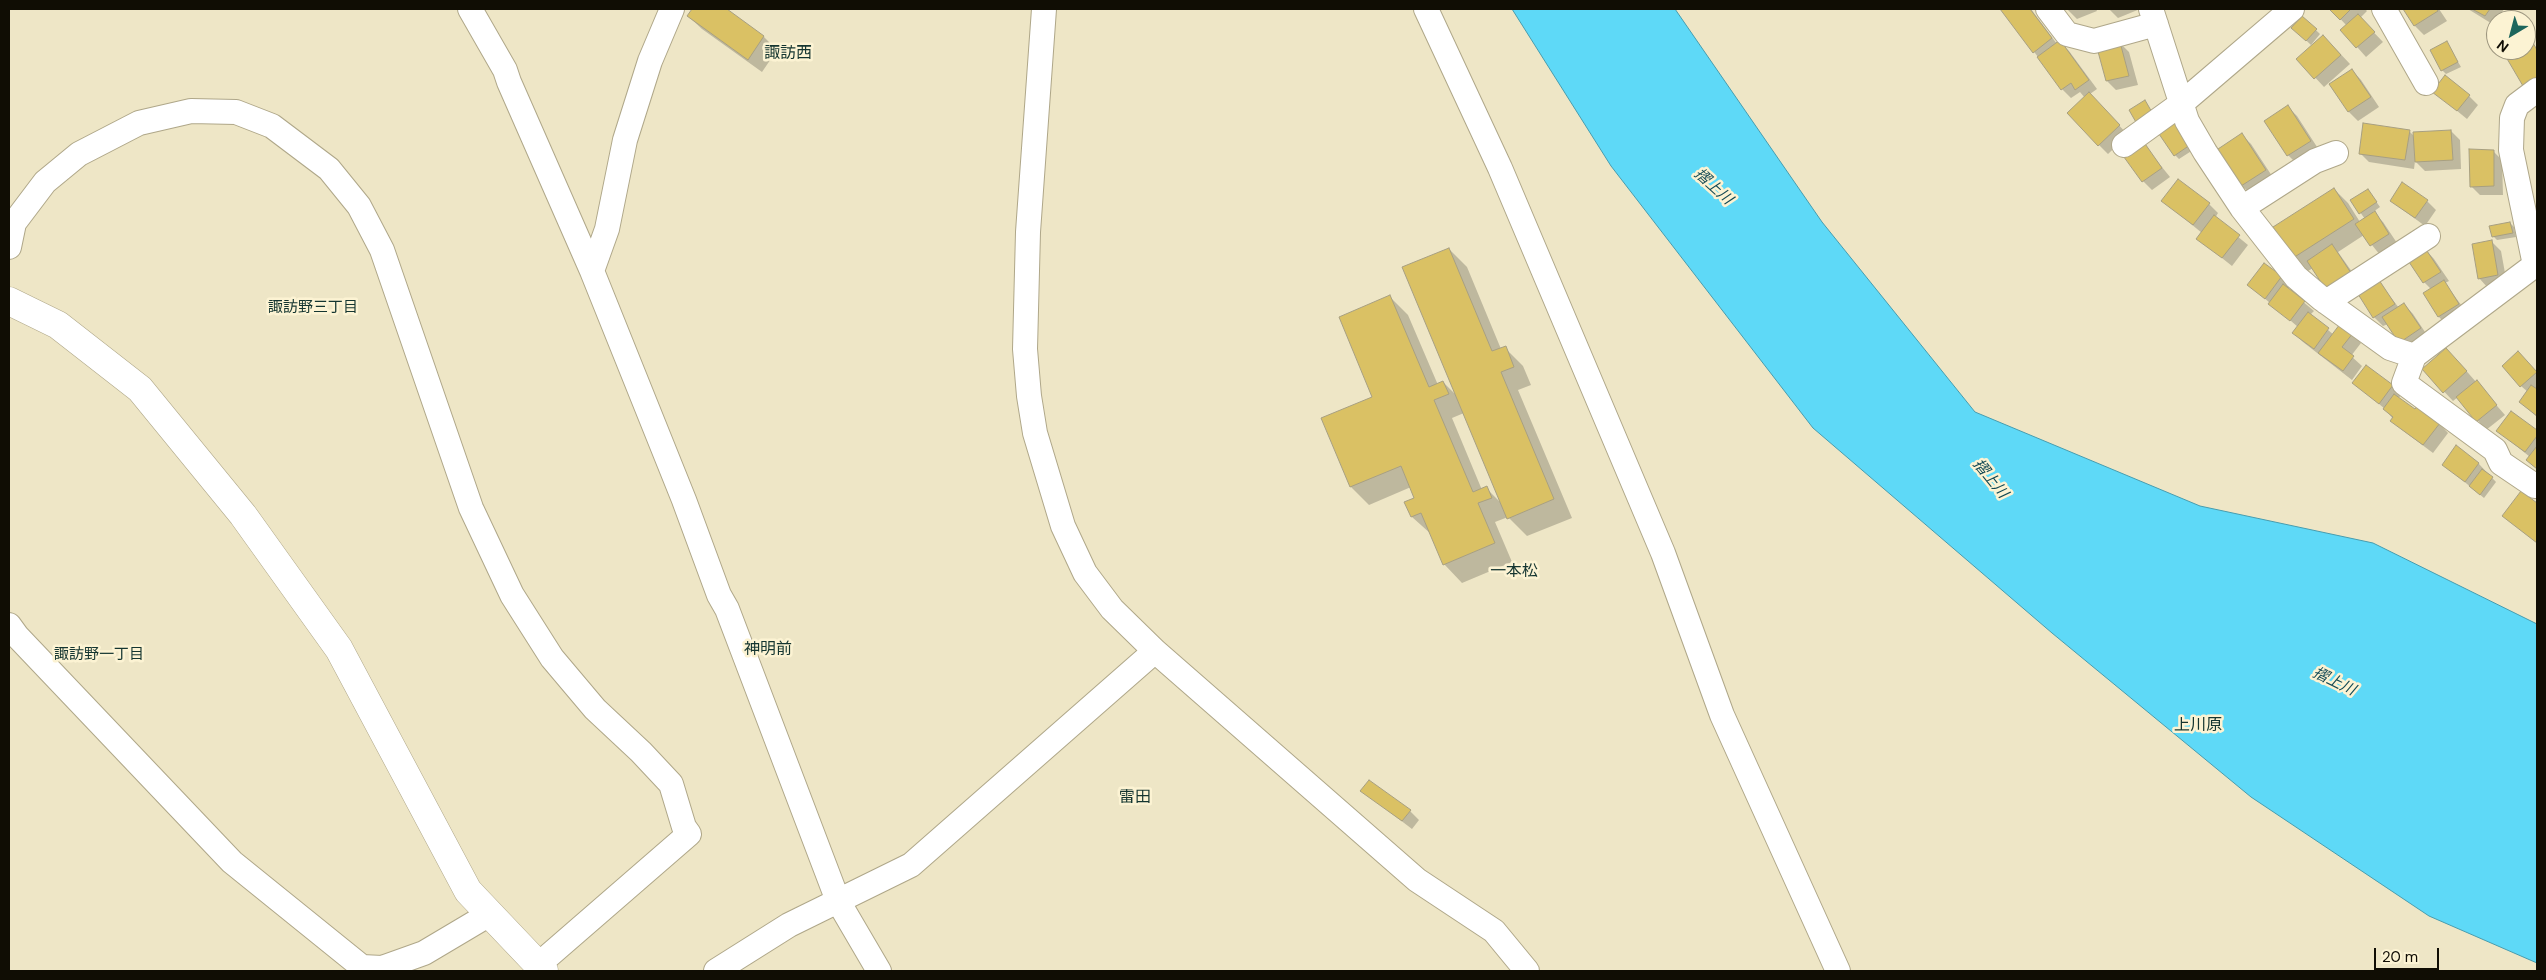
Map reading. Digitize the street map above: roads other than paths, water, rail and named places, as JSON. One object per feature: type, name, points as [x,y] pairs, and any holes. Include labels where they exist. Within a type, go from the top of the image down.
[{"type":"street","points":[[470,9],[506,70],[509,82],[592,271],[684,500],[838,902],[879,971]]},
{"type":"street","points":[[592,271],[607,229],[625,140],[650,61],[672,9]]},
{"type":"street","points":[[1044,9],[1026,287],[1025,349],[1035,433],[1063,526],[1085,573],[1112,609],[1155,651],[1328,800],[1417,880],[1494,931],[1527,971]]},
{"type":"street","points":[[1426,9],[1500,168],[1663,553],[1722,715],[1838,971]]},
{"type":"street","points":[[2048,9],[2067,34],[2094,41],[2153,16],[2187,120],[2204,152],[2242,208],[2296,276],[2326,302],[2390,348],[2414,356]]},
{"type":"street","points":[[2124,145],[2182,103],[2292,9]]},
{"type":"street","points":[[2384,9],[2426,83]]},
{"type":"street","points":[[2535,486],[2501,463],[2496,450],[2404,382],[2414,356],[2536,266],[2511,150],[2512,118],[2518,105],[2537,90]]},
{"type":"street","points":[[9,246],[14,223],[45,182],[79,154],[139,123],[191,111],[236,112],[272,126],[329,169],[359,206],[382,250],[471,508],[512,595],[552,658],[595,709],[642,752],[671,784],[684,827],[689,834],[541,968],[488,915],[468,891],[339,649],[243,515],[140,389],[58,325],[9,301]]},
{"type":"street","points":[[2242,208],[2316,161],[2336,153]]},
{"type":"street","points":[[2326,302],[2428,236]]},
{"type":"street","points":[[9,625],[232,862],[362,967],[382,968],[424,953],[488,915]]},
{"type":"street","points":[[716,971],[789,925],[911,865],[1155,651]]},
{"type":"water","name":"摺上川","points":[[1512,9],[1675,9],[1822,222],[1975,412],[2200,506],[2373,543],[2537,624],[2537,963],[2429,916],[2251,797],[2052,633],[1813,428],[1611,166]]},
{"type":"district","name":"諏訪西","points":[[788,54]]},
{"type":"district","name":"諏訪野三丁目","points":[[313,308]]},
{"type":"district","name":"一本松","points":[[1514,572]]},
{"type":"district","name":"神明前","points":[[768,650]]},
{"type":"district","name":"諏訪野一丁目","points":[[99,655]]},
{"type":"district","name":"上川原","points":[[2198,726]]},
{"type":"district","name":"雷田","points":[[1135,798]]}]
